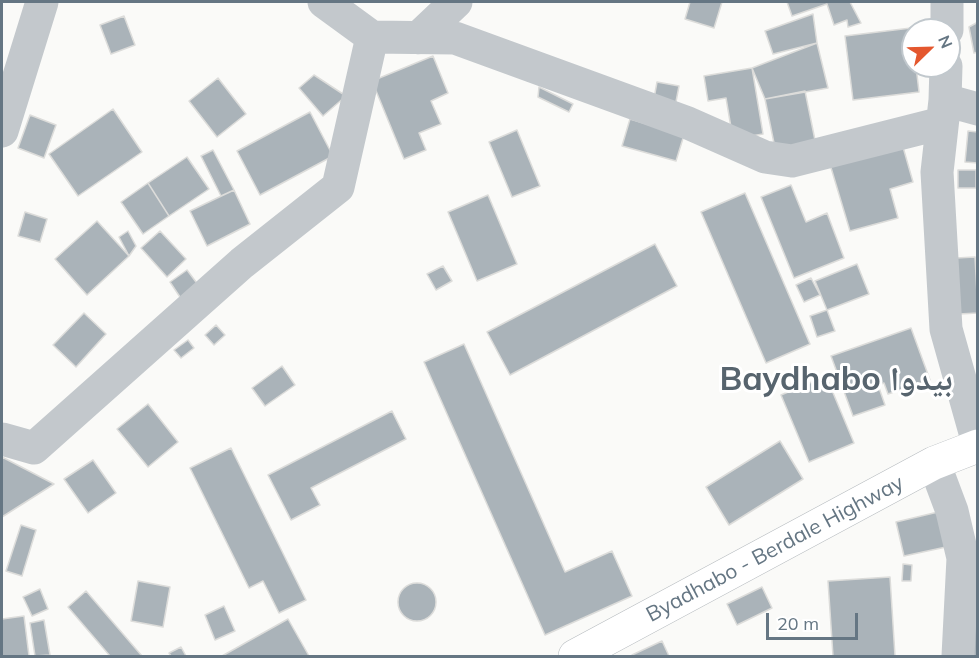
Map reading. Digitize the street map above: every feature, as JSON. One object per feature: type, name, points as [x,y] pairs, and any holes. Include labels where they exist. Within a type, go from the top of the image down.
[{"type":"main road","name":"Byadhabo - Berdale Highway","points":[[575,657],[934,463],[978,445]]},
{"type":"street","points":[[2,131],[42,2]]},
{"type":"street","points":[[324,2],[372,37],[455,38],[688,123],[765,157],[792,161],[944,112],[978,109]]},
{"type":"street","points":[[418,38],[456,2]]},
{"type":"street","points":[[946,18],[947,2]]},
{"type":"street","points":[[2,439],[34,448],[242,263],[338,187],[372,37]]},
{"type":"street","points":[[945,78],[937,172],[946,328],[978,445]]},
{"type":"street","points":[[934,463],[952,511],[963,558],[958,657]]},
{"type":"building","points":[[690,2],[722,2],[714,28],[685,19]]},
{"type":"building","points":[[787,2],[850,2],[861,23],[848,27],[847,20],[834,25],[827,4],[792,16]]},
{"type":"building","points":[[813,14],[817,43],[773,54],[765,31]]},
{"type":"building","points":[[124,16],[135,45],[111,54],[100,25]]},
{"type":"building","points":[[978,22],[978,52],[974,53],[969,27]]},
{"type":"building","points":[[901,29],[901,78],[917,78],[919,92],[853,100],[845,36]]},
{"type":"building","points":[[817,43],[828,88],[765,99],[752,68]]},
{"type":"building","points":[[433,56],[448,93],[431,101],[441,124],[419,133],[426,150],[404,159],[372,81]]},
{"type":"building","points":[[752,68],[763,134],[733,139],[726,98],[708,101],[704,76]]},
{"type":"building","points":[[314,75],[346,96],[323,116],[299,88]]},
{"type":"building","points":[[218,78],[246,114],[217,137],[189,101]]},
{"type":"building","points":[[657,82],[679,86],[675,107],[653,104]]},
{"type":"building","points":[[539,87],[573,104],[569,112],[538,97]]},
{"type":"building","points":[[805,91],[816,145],[776,153],[765,99]]},
{"type":"building","points":[[113,109],[142,152],[78,196],[49,154]]},
{"type":"building","points":[[310,112],[333,156],[260,195],[237,151]]},
{"type":"building","points":[[30,115],[56,125],[44,158],[18,148]]},
{"type":"building","points":[[630,119],[684,135],[676,161],[622,146]]},
{"type":"building","points":[[517,130],[540,186],[512,197],[489,142]]},
{"type":"building","points":[[968,131],[978,132],[978,163],[965,162]]},
{"type":"building","points":[[901,140],[913,182],[890,189],[898,218],[850,231],[829,161]]},
{"type":"building","points":[[213,150],[234,190],[221,196],[201,156]]},
{"type":"building","points":[[187,157],[209,189],[169,216],[148,183]]},
{"type":"building","points":[[958,170],[976,170],[976,188],[958,188]]},
{"type":"building","points":[[148,183],[169,216],[143,234],[121,202]]},
{"type":"building","points":[[791,185],[806,222],[827,213],[844,258],[794,278],[761,197]]},
{"type":"building","points":[[234,190],[250,224],[207,246],[190,211]]},
{"type":"building","points":[[745,193],[810,344],[766,363],[701,212]]},
{"type":"building","points":[[488,195],[517,264],[477,281],[448,212]]},
{"type":"building","points":[[25,212],[47,219],[40,242],[18,236]]},
{"type":"building","points":[[97,221],[129,256],[87,295],[55,259]]},
{"type":"building","points":[[128,231],[136,246],[129,256],[119,237]]},
{"type":"building","points":[[160,231],[186,259],[167,277],[141,248]]},
{"type":"building","points":[[655,244],[677,286],[510,375],[487,332]]},
{"type":"building","points":[[975,257],[978,313],[959,314],[956,258]]},
{"type":"building","points":[[857,264],[869,294],[827,310],[815,281]]},
{"type":"building","points":[[443,266],[452,281],[436,290],[427,274]]},
{"type":"building","points":[[187,270],[199,286],[182,300],[170,282]]},
{"type":"building","points":[[811,278],[820,295],[804,302],[796,285]]},
{"type":"building","points":[[827,310],[835,331],[817,337],[810,316]]},
{"type":"building","points":[[84,313],[106,334],[76,367],[53,345]]},
{"type":"building","points":[[216,325],[225,335],[214,345],[205,335]]},
{"type":"building","points":[[911,328],[930,380],[888,394],[884,383],[878,385],[885,405],[853,416],[831,356]]},
{"type":"building","points":[[188,340],[194,348],[181,358],[174,350]]},
{"type":"building","points":[[464,344],[565,572],[612,551],[632,596],[545,635],[424,362]]},
{"type":"building","points":[[282,366],[295,385],[265,406],[252,388]]},
{"type":"building","points":[[826,376],[854,443],[809,462],[781,395]]},
{"type":"building","points":[[148,404],[178,442],[148,467],[117,429]]},
{"type":"building","points":[[392,411],[406,439],[311,488],[320,505],[291,520],[268,475]]},
{"type":"building","points":[[780,441],[803,479],[729,525],[706,487]]},
{"type":"building","points":[[231,448],[306,600],[279,613],[263,581],[249,588],[190,468]]},
{"type":"building","points":[[2,457],[54,484],[2,517]]},
{"type":"building","points":[[93,460],[116,493],[88,513],[64,479]]},
{"type":"building","points":[[938,512],[946,547],[904,556],[896,522]]},
{"type":"building","points":[[21,525],[36,530],[22,576],[6,571]]},
{"type":"building","points":[[903,564],[912,565],[911,581],[902,581]]},
{"type":"building","points":[[890,577],[895,656],[833,656],[828,581]]},
{"type":"building","points":[[138,581],[170,587],[163,627],[131,621]]},
{"type":"building","points":[[417,583],[431,588],[436,602],[431,616],[417,621],[403,616],[398,602],[403,588]]},
{"type":"building","points":[[762,587],[772,608],[737,625],[727,604]]},
{"type":"building","points":[[40,589],[48,609],[32,616],[23,597]]},
{"type":"building","points":[[86,591],[142,656],[110,656],[68,607]]},
{"type":"building","points":[[224,606],[235,631],[215,640],[205,615]]},
{"type":"building","points":[[24,616],[29,656],[2,656],[2,619]]},
{"type":"building","points":[[288,619],[309,656],[222,656]]},
{"type":"building","points":[[44,620],[50,655],[35,656],[30,623]]},
{"type":"building","points":[[978,620],[978,656],[972,656],[967,621]]},
{"type":"building","points":[[662,641],[669,656],[632,655]]},
{"type":"building","points":[[181,647],[186,656],[171,656],[169,653]]},
{"type":"district","name":"Baydhabo بيدوا","points":[[836,380]]}]
